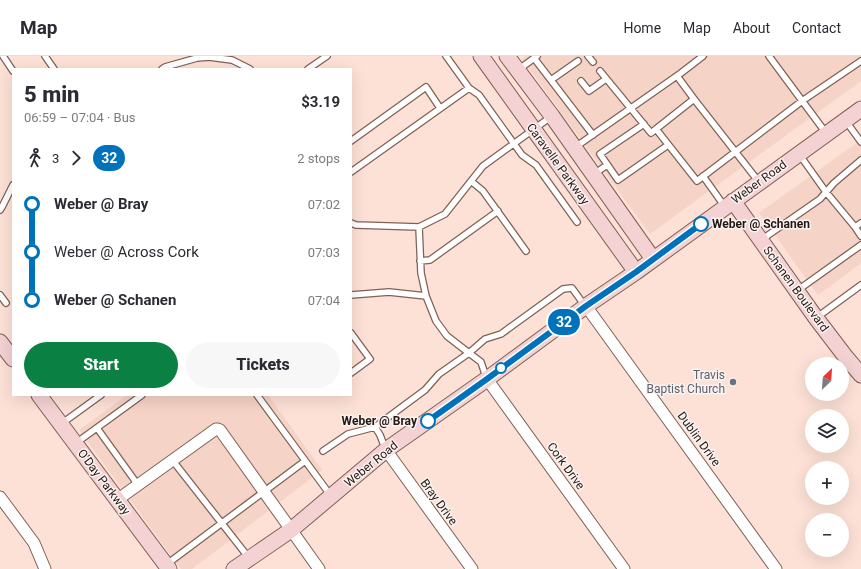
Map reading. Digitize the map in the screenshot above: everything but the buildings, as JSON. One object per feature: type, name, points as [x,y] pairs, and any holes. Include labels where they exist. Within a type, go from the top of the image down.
[{"type":"street","name":"Caravelle Parkway","points":[[481,56],[636,272]]},
{"type":"street","name":"Caravelle Parkway","points":[[508,56],[653,259]]},
{"type":"street","name":"Weber Road","points":[[234,569],[291,530],[386,450],[487,379],[586,306],[636,272],[861,109]]},
{"type":"street","name":"Schanen Boulevard","points":[[729,204],[761,240],[798,290],[816,318],[861,375]]},
{"type":"street","name":"Dublin Drive","points":[[586,306],[776,569]]},
{"type":"street","points":[[0,342],[12,359]]},
{"type":"street","name":"Cork Drive","points":[[487,379],[624,569]]},
{"type":"street","name":"O'Day Parkway","points":[[40,396],[167,567]]},
{"type":"street","points":[[117,500],[218,429],[319,569]]},
{"type":"street","name":"Bray Drive","points":[[386,450],[472,569]]},
{"type":"street","points":[[1,500],[34,543],[45,569]]},
{"type":"lane","points":[[3,56],[12,70]]},
{"type":"lane","points":[[45,56],[53,68]]},
{"type":"lane","points":[[309,68],[327,56]]},
{"type":"lane","points":[[446,56],[469,88],[479,95],[522,155],[536,165],[577,222]]},
{"type":"lane","points":[[585,56],[593,62]]},
{"type":"lane","points":[[574,148],[631,109],[703,56]]},
{"type":"lane","points":[[769,56],[827,134]]},
{"type":"lane","points":[[164,68],[197,58],[209,57],[232,60],[248,68]]},
{"type":"lane","points":[[518,70],[536,57],[551,80],[593,135]]},
{"type":"lane","points":[[551,80],[572,69],[578,61]]},
{"type":"lane","points":[[656,129],[697,181],[802,101],[861,61]]},
{"type":"lane","points":[[600,71],[651,133],[694,99]]},
{"type":"lane","points":[[677,76],[759,183]]},
{"type":"lane","points":[[581,81],[589,91],[606,79]]},
{"type":"lane","points":[[352,140],[426,87],[440,108]]},
{"type":"lane","points":[[352,171],[469,88]]},
{"type":"lane","points":[[352,223],[356,225],[419,227],[446,214],[483,166],[552,116]]},
{"type":"lane","points":[[845,120],[861,142]]},
{"type":"lane","points":[[644,124],[600,154],[618,180],[668,145]]},
{"type":"lane","points":[[799,154],[826,192],[861,236]]},
{"type":"lane","points":[[761,240],[820,199],[834,183],[861,160]]},
{"type":"lane","points":[[593,174],[607,165]]},
{"type":"lane","points":[[703,176],[729,204]]},
{"type":"lane","points":[[471,181],[483,191],[526,251]]},
{"type":"lane","points":[[0,210],[12,187]]},
{"type":"lane","points":[[420,261],[430,260],[498,211]]},
{"type":"lane","points":[[855,227],[861,222]]},
{"type":"lane","points":[[419,227],[420,273],[426,296],[436,321],[447,336],[481,362],[487,379]]},
{"type":"lane","points":[[798,290],[861,245]]},
{"type":"lane","points":[[816,318],[861,285]]},
{"type":"lane","points":[[323,451],[348,434],[375,427],[425,390],[439,374],[469,354],[485,339],[500,334],[563,289],[572,288],[586,306]]},
{"type":"lane","points":[[352,294],[389,292],[426,296]]},
{"type":"lane","points":[[0,295],[6,303]]},
{"type":"lane","points":[[352,334],[370,359],[352,372]]},
{"type":"lane","points":[[61,424],[100,396]]},
{"type":"lane","points":[[76,444],[141,396]]},
{"type":"lane","points":[[258,396],[331,496]]},
{"type":"lane","points":[[375,427],[386,450]]},
{"type":"lane","points":[[97,428],[138,485]]},
{"type":"lane","points":[[172,461],[249,558]]},
{"type":"lane","points":[[167,567],[222,523],[305,461]]},
{"type":"shaded area","points":[[525,56],[861,56],[861,81],[650,234],[522,59]]},
{"type":"shaded area","points":[[858,142],[861,147],[861,263],[818,295],[759,213]]},
{"type":"shaded area","points":[[126,396],[269,396],[322,470],[192,569],[181,569],[79,430]]},
{"type":"bus line","name":"32","points":[[428,421],[701,224]]},
{"type":"place","name":"Weber @ Schanen","points":[[701,224]]},
{"type":"place","name":"Travis Baptist Church","points":[[733,382]]},
{"type":"place","name":"Weber @ Bray","points":[[428,421]]}]
